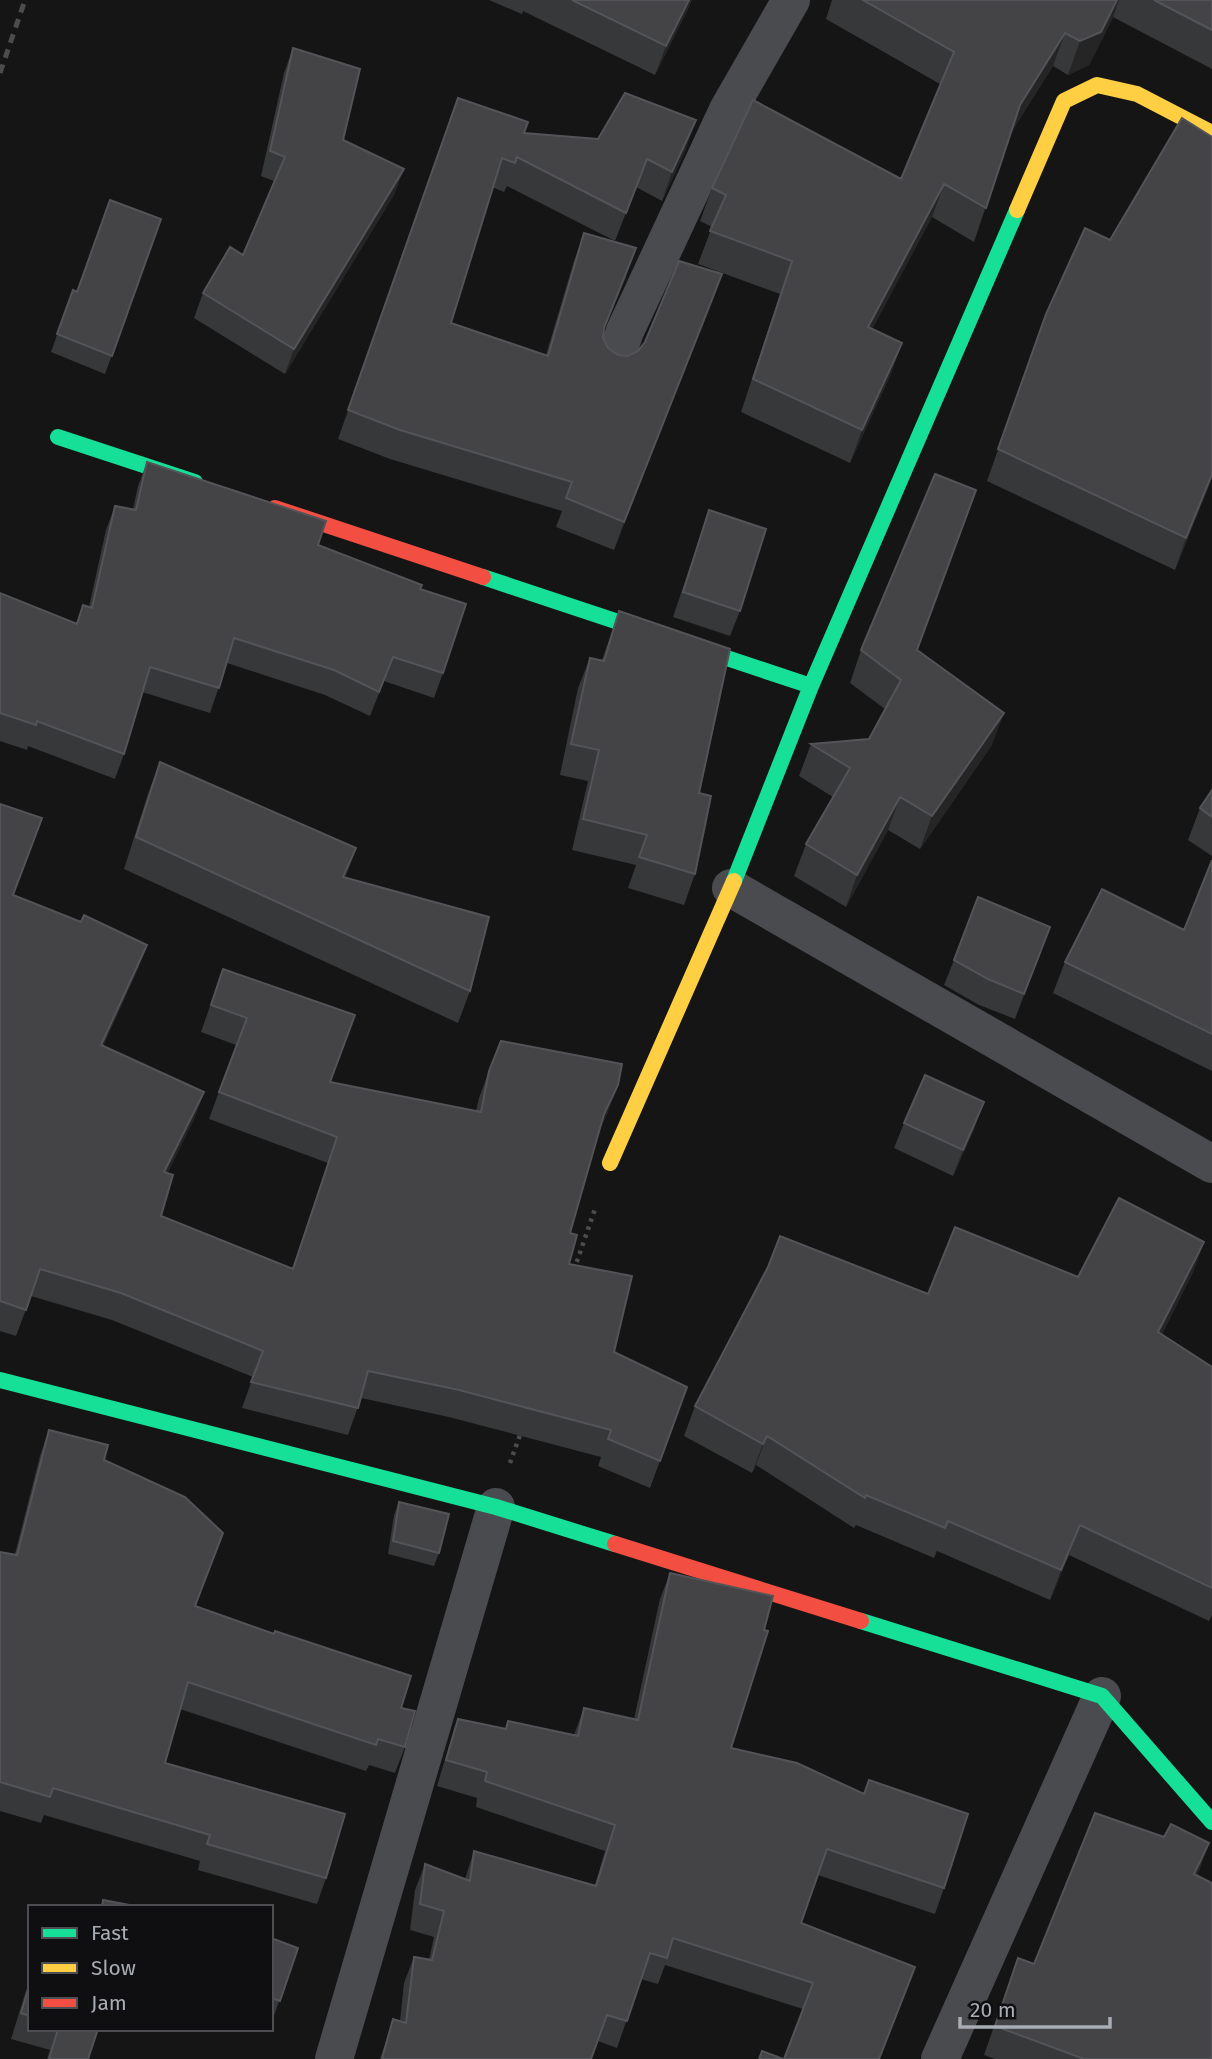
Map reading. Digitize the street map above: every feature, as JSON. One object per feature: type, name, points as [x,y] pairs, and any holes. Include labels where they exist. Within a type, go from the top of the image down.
[{"type":"street","points":[[614,363],[625,331],[728,110],[791,0]]},
{"type":"street","points":[[610,1163],[731,888],[811,686],[1064,101],[1097,86],[1137,94],[1212,134]]},
{"type":"street","points":[[58,438],[215,488]]},
{"type":"street","points":[[254,501],[811,686]]},
{"type":"street","points":[[731,888],[1212,1164]]},
{"type":"street","points":[[0,1380],[496,1507],[1102,1696],[1212,1822]]},
{"type":"street","points":[[334,2059],[496,1507]]},
{"type":"street","points":[[940,2059],[1102,1696]]},
{"type":"path","points":[[570,1282],[610,1163]]},
{"type":"path","points":[[496,1507],[522,1428]]},
{"type":"building","points":[[572,0],[689,0],[666,46]]},
{"type":"building","points":[[863,0],[1117,0],[1101,32],[1080,41],[1065,33],[1020,105],[986,208],[944,184],[868,327],[902,343],[862,430],[753,379],[792,261],[710,231],[726,195],[712,188],[753,100],[901,179],[954,52]]},
{"type":"building","points":[[1154,0],[1212,0],[1212,30]]},
{"type":"building","points":[[293,48],[360,69],[343,140],[404,169],[294,349],[203,293],[230,247],[243,255],[285,157],[270,151]]},
{"type":"building","points":[[625,93],[696,120],[672,172],[647,159],[626,213],[517,157],[515,163],[502,158],[451,323],[548,356],[584,233],[636,248],[604,328],[603,338],[608,348],[618,355],[628,356],[638,351],[645,342],[679,261],[722,274],[624,522],[566,498],[572,482],[400,430],[348,410],[458,98],[528,122],[524,133],[598,139]]},
{"type":"building","points":[[1182,118],[1212,137],[1212,474],[1186,538],[998,449],[1046,314],[1085,228],[1110,240]]},
{"type":"building","points":[[110,200],[161,219],[112,356],[57,334],[73,290],[77,292]]},
{"type":"building","points":[[147,462],[326,521],[318,545],[422,585],[420,589],[466,604],[443,673],[393,657],[379,692],[334,670],[234,638],[219,688],[150,667],[124,754],[37,721],[36,725],[0,713],[0,593],[77,624],[83,605],[92,608],[115,506],[136,510]]},
{"type":"building","points":[[935,474],[976,490],[917,650],[1004,713],[932,816],[900,797],[857,875],[806,844],[850,768],[811,744],[869,739],[901,680],[861,650]]},
{"type":"building","points":[[709,510],[766,529],[740,611],[683,592]]},
{"type":"building","points":[[619,611],[730,649],[699,793],[711,796],[695,874],[639,857],[647,835],[583,819],[599,750],[571,744],[590,658],[604,661]]},
{"type":"building","points":[[160,762],[356,848],[343,877],[489,917],[470,991],[136,837]]},
{"type":"building","points":[[1212,790],[1212,817],[1200,808]]},
{"type":"building","points":[[0,804],[42,818],[13,895],[81,922],[84,915],[147,945],[101,1045],[204,1092],[164,1172],[173,1175],[161,1216],[293,1269],[337,1137],[219,1092],[247,1018],[211,1005],[223,969],[355,1015],[330,1082],[481,1112],[489,1071],[501,1041],[622,1064],[618,1085],[604,1114],[570,1233],[577,1235],[569,1264],[632,1276],[614,1352],[687,1387],[660,1461],[608,1439],[611,1430],[459,1390],[368,1371],[358,1408],[251,1382],[263,1351],[121,1293],[40,1269],[26,1310],[0,1301]]},
{"type":"building","points":[[1212,860],[1212,1034],[1065,962],[1102,889],[1184,930]]},
{"type":"building","points":[[978,897],[1050,927],[1024,994],[988,979],[954,960]]},
{"type":"building","points":[[925,1075],[984,1102],[963,1150],[904,1123]]},
{"type":"building","points":[[1119,1198],[1204,1242],[1158,1332],[1212,1367],[1212,1588],[1080,1525],[1061,1570],[948,1521],[945,1528],[866,1495],[865,1498],[767,1436],[763,1444],[695,1406],[768,1267],[780,1236],[928,1294],[955,1227],[1078,1277]]},
{"type":"building","points":[[49,1430],[108,1445],[104,1460],[185,1497],[223,1533],[195,1606],[274,1634],[275,1631],[411,1676],[401,1708],[415,1711],[405,1747],[378,1739],[376,1745],[188,1682],[165,1763],[345,1814],[326,1878],[207,1844],[210,1835],[53,1788],[50,1797],[0,1782],[0,1552],[17,1555]]},
{"type":"building","points":[[399,1502],[449,1514],[439,1553],[393,1541]]},
{"type":"building","points":[[670,1573],[773,1596],[764,1630],[768,1631],[731,1748],[797,1763],[864,1794],[869,1780],[968,1814],[944,1888],[827,1849],[801,1923],[915,1967],[879,2059],[784,2059],[813,1983],[673,1938],[667,1958],[650,1953],[627,2021],[607,2015],[591,2059],[382,2059],[393,2019],[406,2023],[414,1957],[432,1960],[444,1911],[420,1904],[425,1864],[470,1881],[474,1851],[596,1886],[615,1825],[485,1781],[487,1772],[446,1760],[458,1719],[506,1729],[508,1721],[578,1736],[584,1708],[638,1720]]},
{"type":"building","points":[[1095,1813],[1164,1837],[1171,1824],[1209,1843],[1194,1874],[1212,1883],[1212,2059],[1084,2059],[995,2026],[1018,1958],[1034,1964]]},
{"type":"building","points":[[103,1900],[129,1905],[102,1905]]},
{"type":"building","points":[[273,1939],[298,1948],[280,2001],[273,1999]]},
{"type":"building","points":[[28,1990],[28,2015],[21,2013]]},
{"type":"building","points":[[57,2031],[97,2031],[88,2059],[49,2059]]},
{"type":"building","points":[[762,2051],[783,2059],[759,2059]]},
{"type":"railway","points":[[0,73],[25,0]]},
{"type":"traffic: fast","points":[[734,881],[811,686],[1017,210]]},
{"type":"traffic: fast","points":[[58,437],[195,482]]},
{"type":"traffic: fast","points":[[483,577],[811,686]]},
{"type":"traffic: fast","points":[[0,1380],[496,1507],[615,1544]]},
{"type":"traffic: fast","points":[[861,1621],[1102,1696],[1212,1822]]},
{"type":"traffic: slow","points":[[1017,210],[1064,101],[1097,85],[1137,94],[1212,133]]},
{"type":"traffic: slow","points":[[610,1163],[734,881]]},
{"type":"traffic: jam","points":[[275,508],[483,577]]},
{"type":"traffic: jam","points":[[615,1544],[861,1621]]}]
